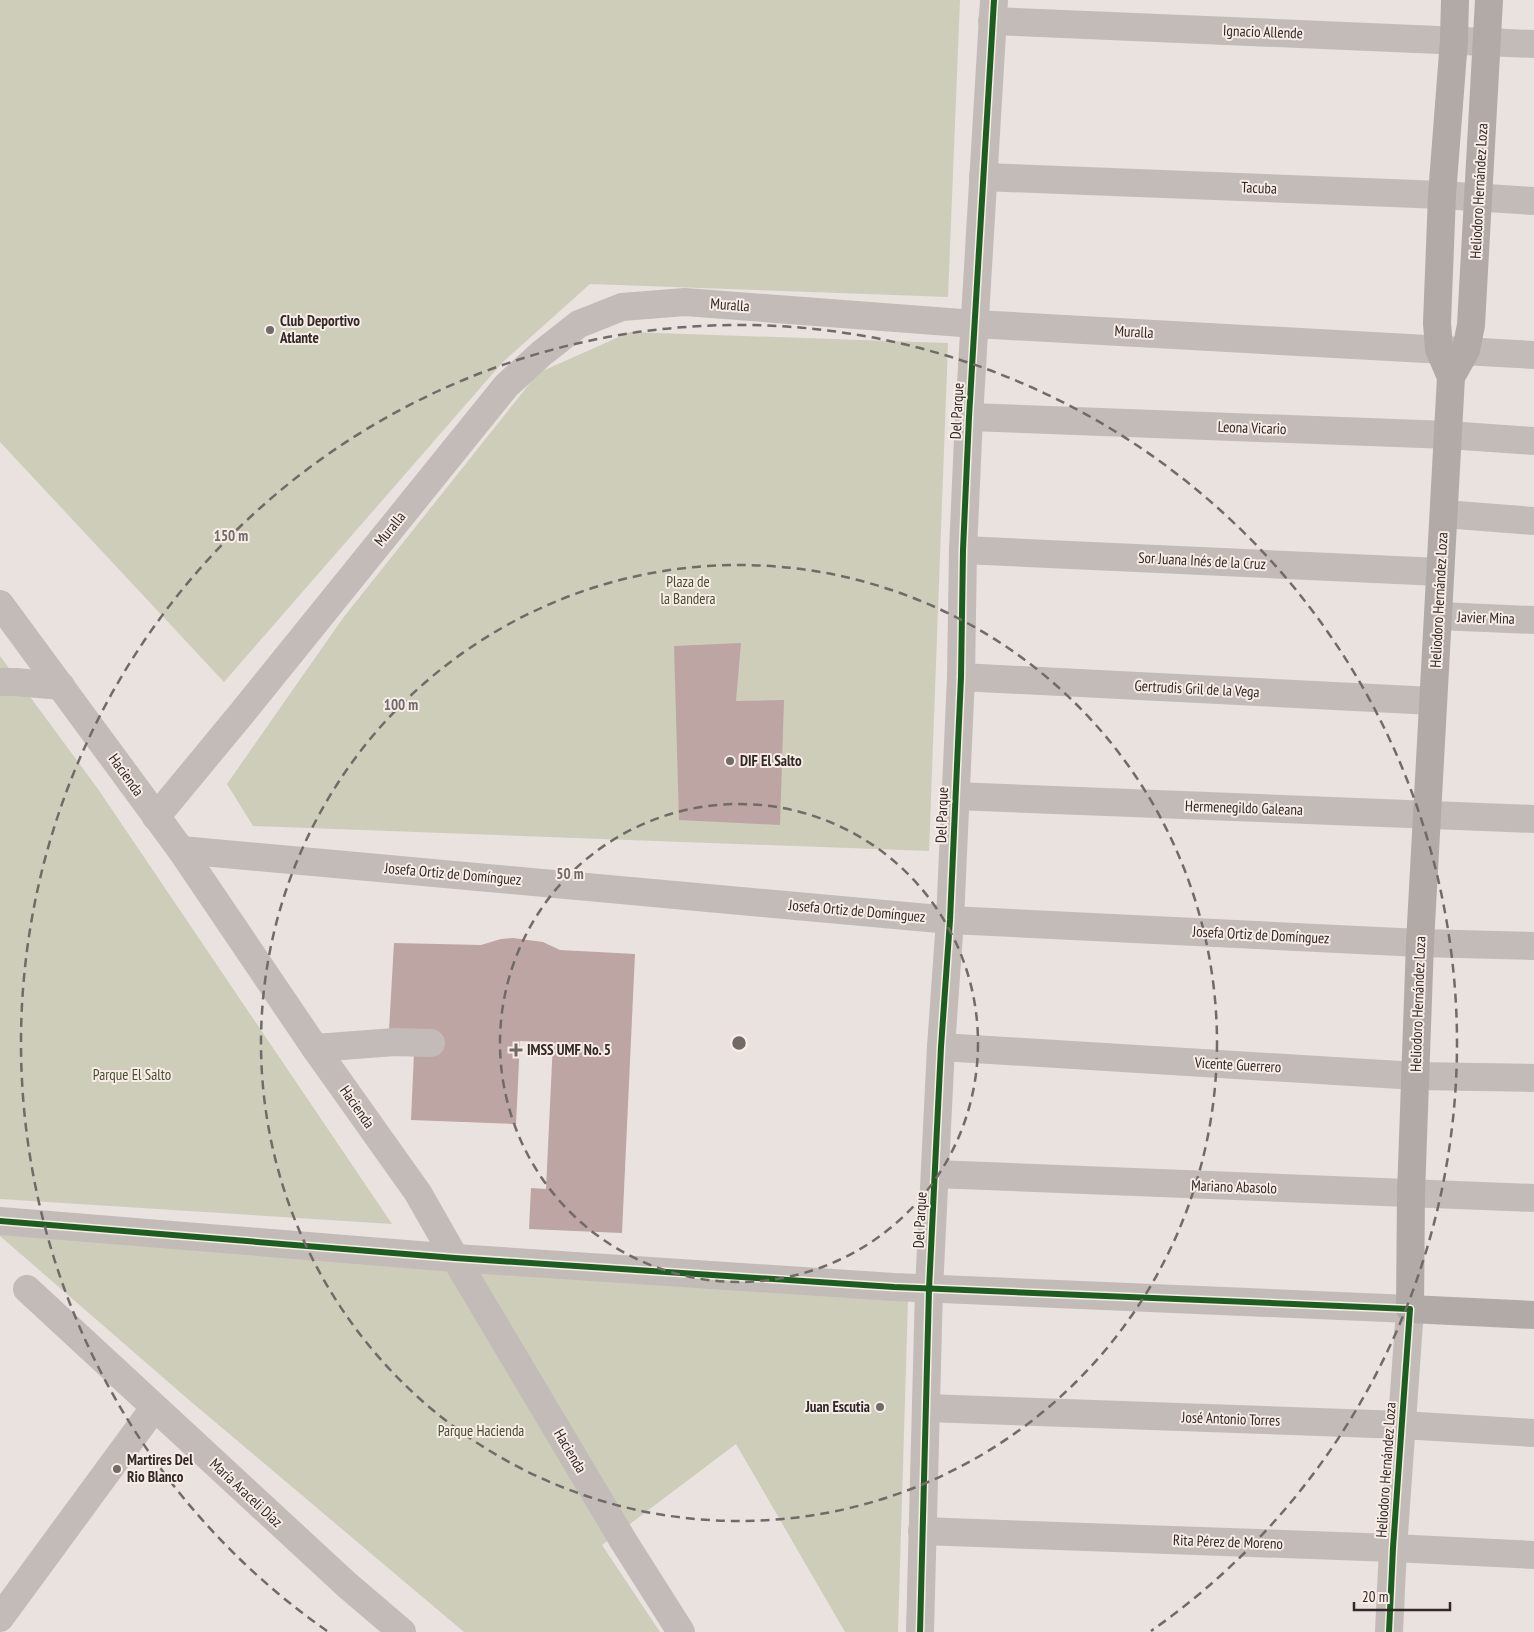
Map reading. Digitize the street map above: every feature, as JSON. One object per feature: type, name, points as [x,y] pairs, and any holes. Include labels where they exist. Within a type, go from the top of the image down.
[{"type":"main road","name":"Heliodoro Hernández Loza","points":[[1451,377],[1438,349],[1437,323],[1442,195],[1454,40],[1455,0]]},
{"type":"main road","name":"Heliodoro Hernández Loza","points":[[1410,1309],[1411,1194],[1420,943],[1451,377],[1466,350],[1471,325],[1490,0]]},
{"type":"main road","points":[[1410,1309],[1534,1315]]},
{"type":"street","name":"Ignacio Allende","points":[[993,11],[1534,44]]},
{"type":"street","name":"Del Parque","points":[[920,1632],[929,1289],[941,1047],[950,920],[961,677],[963,550],[969,417],[993,11]]},
{"type":"street","name":"Tacuba","points":[[983,177],[1442,195],[1534,201]]},
{"type":"street","name":"Muralla","points":[[156,816],[242,713],[506,386],[579,324],[622,307],[685,302],[975,324],[1534,355]]},
{"type":"street","name":"Leona Vicario","points":[[969,417],[1534,440]]},
{"type":"street","points":[[1444,514],[1534,521]]},
{"type":"street","name":"Sor Juana Inés de la Cruz","points":[[963,550],[1440,572]]},
{"type":"street","name":"Hacienda","points":[[0,604],[181,850],[315,1048],[418,1193],[624,1542],[680,1632]]},
{"type":"street","name":"Javier Mina","points":[[1438,616],[1534,620]]},
{"type":"street","name":"Gertrudis Gril de la Vega","points":[[961,677],[1433,701]]},
{"type":"street","points":[[0,682],[60,686]]},
{"type":"street","name":"Hermenegildo Galeana","points":[[955,796],[1534,819]]},
{"type":"street","name":"Josefa Ortiz de Domínguez","points":[[181,850],[950,920],[1420,943],[1534,946]]},
{"type":"street","points":[[315,1048],[394,1042],[431,1043]]},
{"type":"street","name":"Vicente Guerrero","points":[[941,1047],[1416,1076],[1534,1078]]},
{"type":"street","name":"Mariano Abasolo","points":[[935,1174],[1534,1198]]},
{"type":"street","points":[[0,1221],[455,1258],[929,1289],[1410,1309]]},
{"type":"street","name":"María Araceli Díaz","points":[[27,1289],[346,1585],[402,1632]]},
{"type":"street","name":"Heliodoro Hernández Loza","points":[[1389,1632],[1410,1309]]},
{"type":"street","points":[[0,1618],[154,1408]]},
{"type":"street","name":"José Antonio Torres","points":[[927,1408],[1402,1425],[1534,1433]]},
{"type":"street","name":"Rita Pérez de Moreno","points":[[922,1531],[1534,1555]]},
{"type":"green space","name":"Club Deportivo Atlante","points":[[0,0],[960,0],[948,297],[590,284],[502,363],[224,682],[0,442]]},
{"type":"green space","name":"Plaza de la Bandera","points":[[630,332],[948,343],[929,851],[253,826],[227,784],[343,618],[538,373]]},
{"type":"green space","name":"Parque El Salto","points":[[0,656],[98,789],[392,1224],[0,1199]]},
{"type":"green space","name":"Parque Hacienda","points":[[0,1230],[908,1300],[898,1632],[845,1632],[736,1444],[602,1545],[660,1632],[464,1632],[189,1400],[0,1236]]},
{"type":"building","name":"DIF El Salto","points":[[741,643],[736,701],[784,700],[780,825],[679,820],[674,646]]},
{"type":"building","points":[[513,938],[543,942],[560,950],[635,954],[622,1233],[529,1229],[531,1188],[546,1189],[553,1042],[520,1041],[516,1124],[411,1120],[415,1031],[389,1030],[394,943],[481,945],[501,939]]},
{"type":"cycle path","points":[[920,1632],[929,1289],[941,1047],[950,920],[961,677],[963,550],[969,417],[994,0]]},
{"type":"cycle path","points":[[0,1221],[455,1258],[894,1287],[1410,1309],[1389,1632]]},
{"type":"place","name":"Club Deportivo Atlante","points":[[270,330]]},
{"type":"place","name":"DIF El Salto","points":[[730,761]]},
{"type":"place","name":"IMSS UMF No. 5","points":[[516,1050]]},
{"type":"place","name":"Juan Escutia","points":[[880,1407]]},
{"type":"place","name":"Martires Del Rio Blanco","points":[[117,1469]]}]
